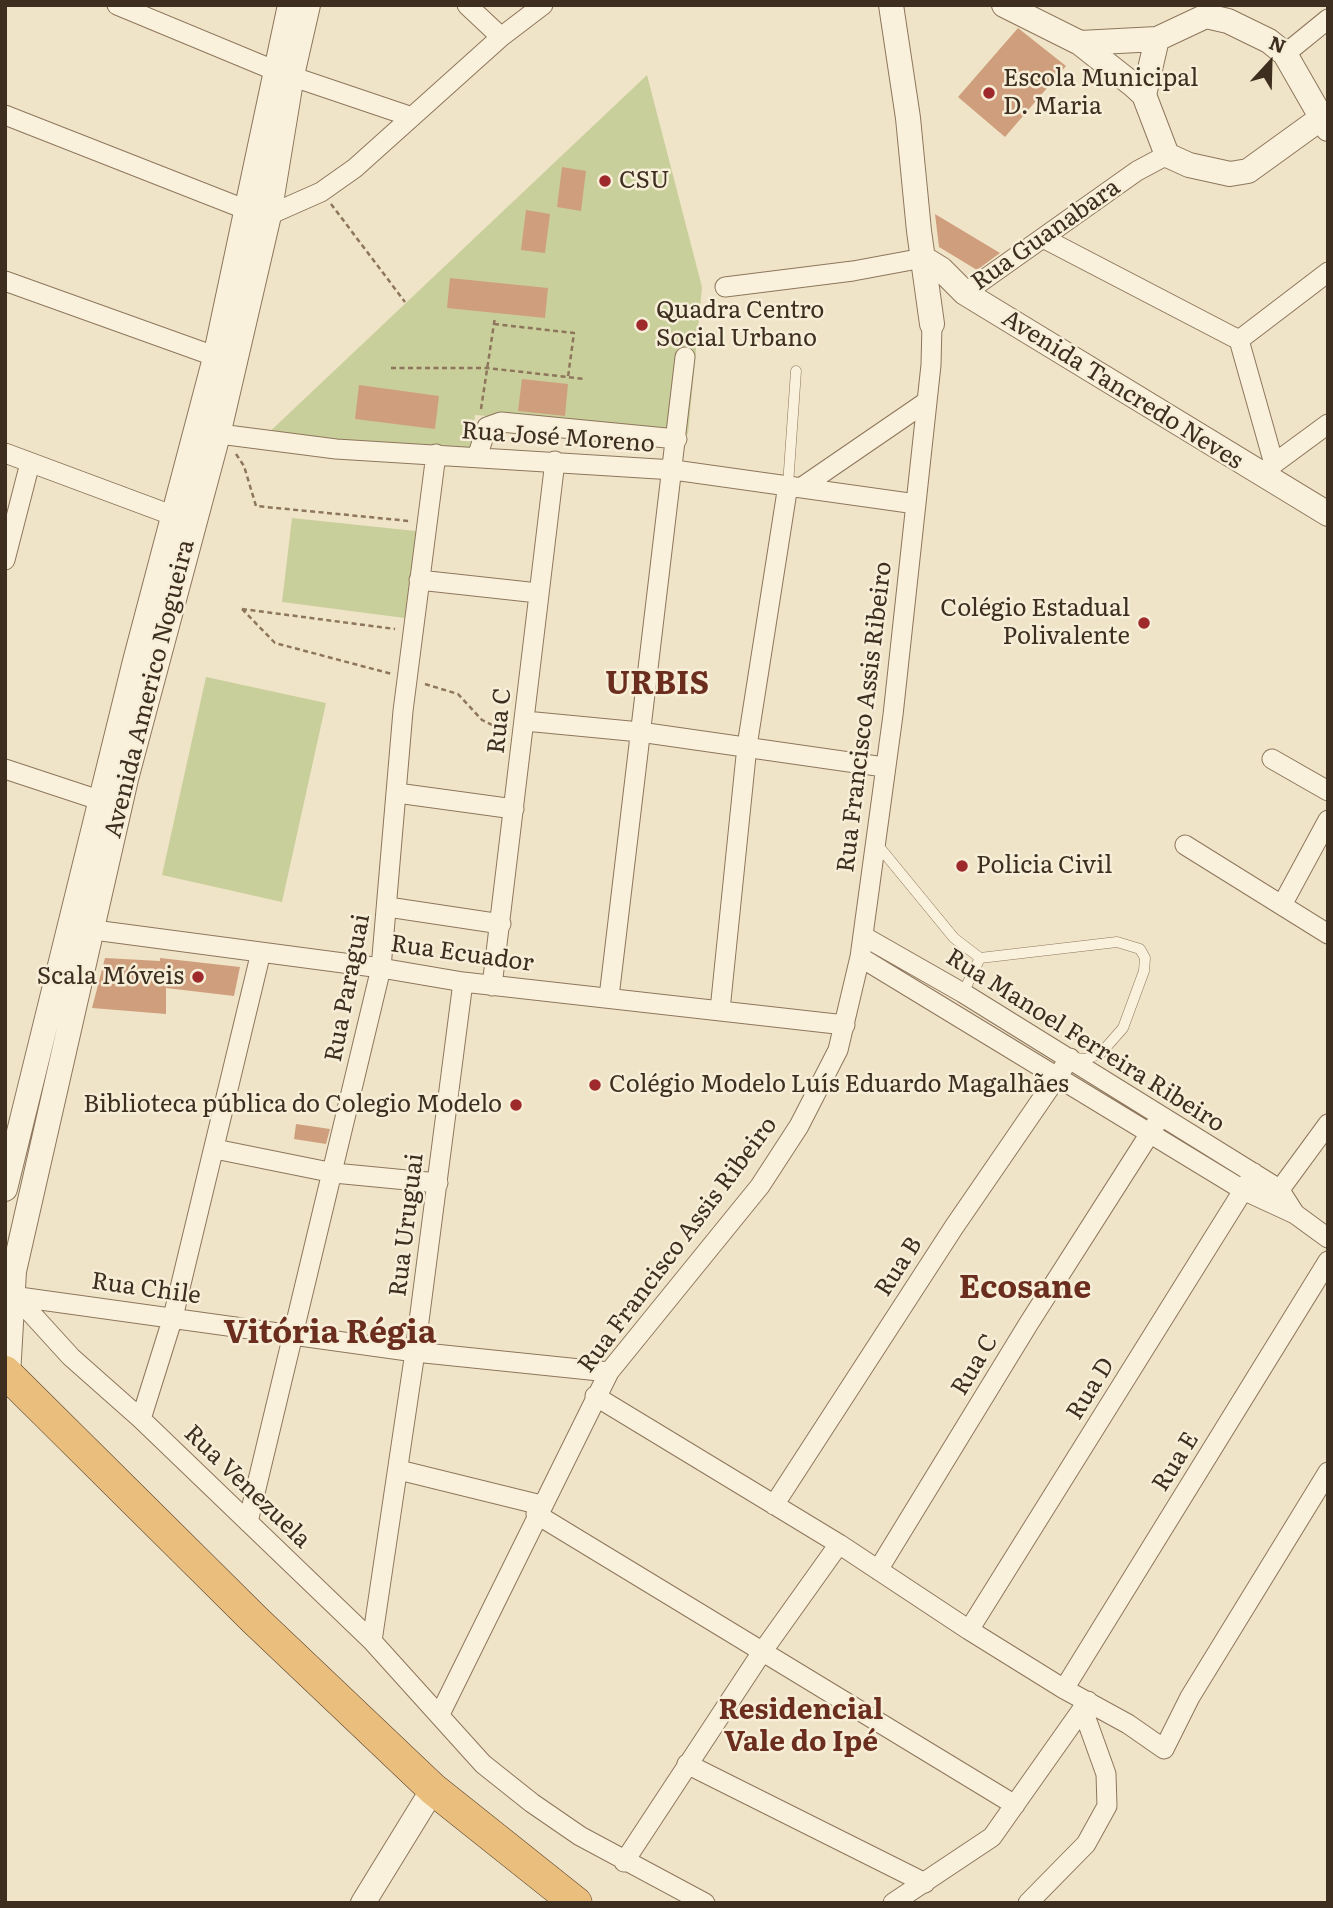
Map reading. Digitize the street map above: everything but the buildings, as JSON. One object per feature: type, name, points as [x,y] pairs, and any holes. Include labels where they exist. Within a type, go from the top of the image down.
[{"type":"highway","points":[[7,1373],[255,1620],[432,1789],[576,1903]]},
{"type":"street","points":[[117,5],[284,73],[412,117]]},
{"type":"street","name":"Avenida Americo Nogueira","points":[[6,1185],[81,929],[182,519],[207,433],[258,212],[284,73],[290,5]]},
{"type":"street","name":"Avenida Americo Nogueira","points":[[284,73],[308,5]]},
{"type":"street","points":[[467,5],[501,37]]},
{"type":"street","points":[[5,115],[258,212],[321,192],[371,155],[501,37],[544,5]]},
{"type":"street","points":[[891,5],[908,118],[932,324]]},
{"type":"street","points":[[1007,6],[1080,43],[1144,95],[1167,155],[1210,171],[1240,174],[1324,124],[1285,54],[1250,29],[1206,11],[1157,39],[1080,43]]},
{"type":"street","points":[[1285,54],[1328,19]]},
{"type":"street","points":[[1144,95],[1157,39]]},
{"type":"street","name":"Rua Guanabara","points":[[932,324],[965,292],[1137,171],[1167,155]]},
{"type":"street","points":[[1043,238],[1239,340]]},
{"type":"street","points":[[725,287],[853,271],[923,258]]},
{"type":"street","name":"Avenida Tancredo Neves","points":[[923,258],[941,269],[965,292],[1168,415],[1267,469],[1328,513]]},
{"type":"street","points":[[1239,340],[1328,272]]},
{"type":"street","points":[[5,281],[224,360]]},
{"type":"street","name":"Rua Francisco Assis Ribeiro","points":[[440,1714],[609,1372],[760,1186],[819,1091],[838,1050],[863,936],[916,504],[932,324]]},
{"type":"street","points":[[1239,340],[1267,469],[1328,424]]},
{"type":"street","points":[[609,997],[674,470],[685,358]]},
{"type":"street","points":[[720,1010],[747,746],[795,486],[926,402]]},
{"type":"street","points":[[477,457],[485,430],[495,422],[677,439]]},
{"type":"street","name":"Rua José Moreno","points":[[207,433],[336,449],[674,470],[916,504]]},
{"type":"street","points":[[5,453],[182,519]]},
{"type":"street","name":"Rua Paraguai","points":[[248,1522],[381,968],[407,678],[436,454]]},
{"type":"street","name":"Rua C","points":[[492,985],[555,461]]},
{"type":"street","points":[[5,560],[30,463]]},
{"type":"street","points":[[419,580],[538,593]]},
{"type":"street","points":[[525,720],[747,746],[884,767]]},
{"type":"street","points":[[1272,759],[1328,791]]},
{"type":"street","points":[[5,769],[111,804]]},
{"type":"street","points":[[397,793],[514,809]]},
{"type":"street","points":[[1282,905],[1328,820]]},
{"type":"street","points":[[1185,845],[1328,934]]},
{"type":"street","points":[[388,907],[501,923]]},
{"type":"street","name":"Avenida Americo Nogueira","points":[[7,1373],[12,1295],[81,929]]},
{"type":"street","name":"Rua Ecuador","points":[[81,929],[381,968],[463,982],[845,1025]]},
{"type":"street","name":"Rua Manoel Ferreira Ribeiro","points":[[863,936],[963,993],[1161,1116],[1248,1182]]},
{"type":"street","points":[[141,1419],[173,1317],[261,952]]},
{"type":"street","name":"Rua Manoel Ferreira Ribeiro","points":[[860,957],[1151,1133],[1274,1197],[1328,1238]]},
{"type":"street","name":"Rua Uruguai","points":[[372,1641],[399,1470],[463,982]]},
{"type":"street","name":"Rua B","points":[[774,1505],[954,1227],[1070,1058]]},
{"type":"street","name":"Rua C","points":[[878,1570],[1161,1116]]},
{"type":"street","points":[[1274,1197],[1328,1124]]},
{"type":"street","points":[[215,1149],[334,1172],[438,1183]]},
{"type":"street","name":"Rua D","points":[[969,1630],[1248,1182]]},
{"type":"street","points":[[6,1185],[33,1186]]},
{"type":"street","name":"Rua E","points":[[1064,1689],[1328,1261]]},
{"type":"street","name":"Rua Chile","points":[[12,1295],[415,1352],[609,1372]]},
{"type":"street","name":"Rua Venezuela","points":[[12,1295],[59,1345],[141,1419],[372,1641],[470,1750],[500,1779],[542,1810],[624,1862],[705,1903]]},
{"type":"street","points":[[595,1396],[839,1544],[1085,1705],[1164,1749],[1190,1697],[1328,1472]]},
{"type":"street","points":[[399,1470],[539,1509],[762,1652],[1015,1805]]},
{"type":"street","points":[[624,1862],[762,1652],[839,1544]]},
{"type":"street","points":[[893,1903],[992,1837],[1085,1705]]},
{"type":"street","points":[[1028,1903],[1086,1844],[1108,1806],[1106,1774],[1085,1705]]},
{"type":"street","points":[[687,1763],[925,1883]]},
{"type":"street","points":[[363,1903],[432,1789]]},
{"type":"lane","points":[[795,486],[796,371]]},
{"type":"lane","points":[[874,839],[954,938],[980,958],[1117,942],[1127,942],[1140,950],[1145,958],[1144,971],[1124,1028],[1101,1053],[1086,1059],[1070,1058]]},
{"type":"lane","points":[[963,993],[980,958]]},
{"type":"path","points":[[321,192],[405,302]]},
{"type":"path","points":[[480,416],[495,317]]},
{"type":"path","points":[[494,324],[574,333],[568,377]]},
{"type":"path","points":[[391,369],[487,368],[585,379]]},
{"type":"path","points":[[207,433],[233,449],[243,466],[256,506],[422,523]]},
{"type":"path","points":[[406,630],[242,609],[275,643],[458,694],[482,720],[507,732],[525,720]]},
{"type":"green space","name":"CSU","points":[[647,75],[702,287],[688,434],[475,415],[469,464],[263,438]]},
{"type":"green space","points":[[292,518],[425,532],[412,619],[282,602]]},
{"type":"green space","points":[[206,677],[326,703],[282,902],[162,875]]},
{"type":"place","name":"Escola Municipal D. Maria","points":[[989,93]]},
{"type":"place","name":"CSU","points":[[605,181]]},
{"type":"place","name":"Quadra Centro Social Urbano","points":[[642,325]]},
{"type":"place","name":"Colégio Estadual Polivalente","points":[[1144,623]]},
{"type":"place","name":"Policia Civil","points":[[962,866]]},
{"type":"place","name":"Scala Móveis","points":[[198,977]]},
{"type":"place","name":"Colégio Modelo Luís Eduardo Magalhães","points":[[595,1085]]},
{"type":"place","name":"Biblioteca pública do Colegio Modelo","points":[[516,1105]]},
{"type":"district","name":"URBIS","points":[[657,685]]},
{"type":"district","name":"Ecosane","points":[[1025,1289]]},
{"type":"district","name":"Vitória Régia","points":[[330,1334]]},
{"type":"district","name":"Residencial Vale do Ipé","points":[[801,1727]]}]
